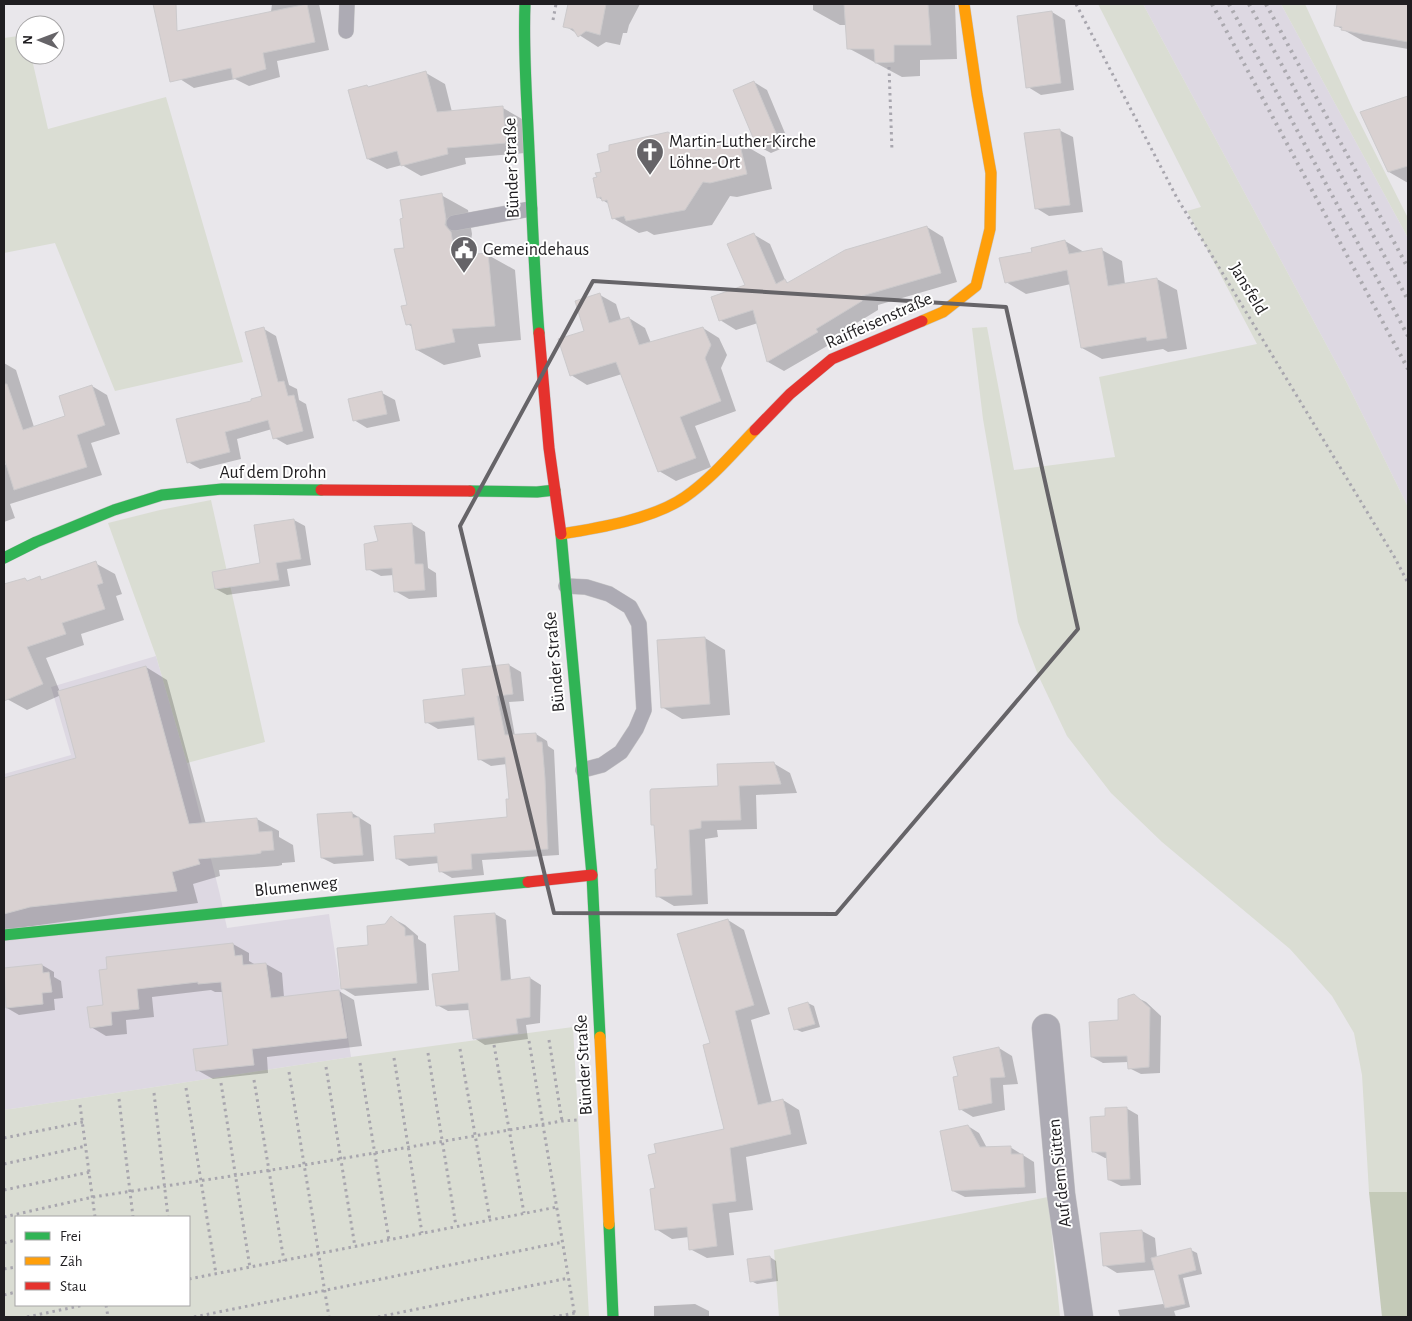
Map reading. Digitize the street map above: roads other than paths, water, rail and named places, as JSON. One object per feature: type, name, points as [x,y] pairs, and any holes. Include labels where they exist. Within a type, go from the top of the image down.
[{"type":"street","name":"Bünder Straße","points":[[525,4],[524,31],[530,209],[542,373],[549,448],[561,534],[592,875],[613,1317]]},
{"type":"street","name":"Raiffeisenstraße","points":[[561,534],[611,526],[661,509],[685,497],[713,473],[790,394],[832,358],[943,312],[976,286],[990,229],[991,173],[964,4]]},
{"type":"street","name":"Auf dem Drohn","points":[[4,558],[36,542],[114,510],[162,495],[222,489],[537,492],[555,490]]},
{"type":"street","name":"Blumenweg","points":[[4,935],[592,875]]},
{"type":"street","name":"Auf dem Sütten","points":[[1046,1028],[1061,1194],[1078,1317]]},
{"type":"lane","points":[[346,31],[347,4]]},
{"type":"lane","points":[[454,223],[530,209]]},
{"type":"lane","points":[[566,586],[586,587],[609,594],[630,607],[639,624],[644,710],[636,729],[621,752],[602,765],[583,770]]},
{"type":"railway","points":[[1212,4],[1408,369]]},
{"type":"railway","points":[[1229,4],[1408,336]]},
{"type":"railway","points":[[1249,4],[1408,300]]},
{"type":"railway","points":[[1266,4],[1408,268]]},
{"type":"place","name":"Martin-Luther-Kirche Löhne-Ort","points":[[650,176]]},
{"type":"place","name":"Gemeindehaus","points":[[464,274]]}]
